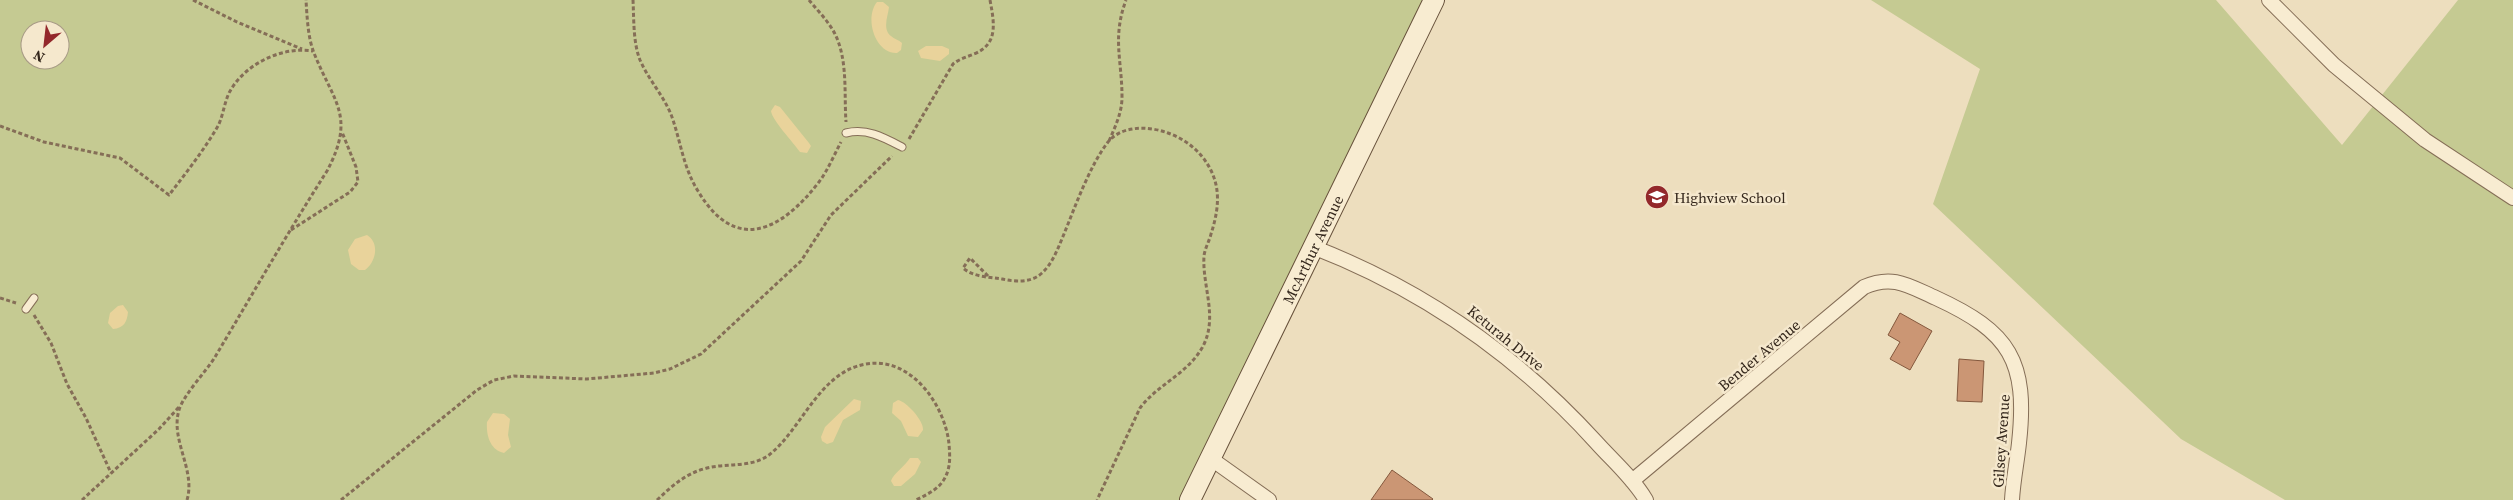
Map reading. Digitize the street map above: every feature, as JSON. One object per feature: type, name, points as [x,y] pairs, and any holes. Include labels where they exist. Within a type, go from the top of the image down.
[{"type":"street","name":"McArthur Avenue","points":[[1190,500],[1434,0]]},
{"type":"street","points":[[2269,0],[2334,65],[2425,140],[2513,198]]},
{"type":"street","name":"Keturah Drive","points":[[1313,247],[1404,288],[1474,331],[1551,396],[1632,482],[1646,500]]},
{"type":"street","name":"Bender Avenue","points":[[1632,482],[1864,287],[1886,280],[1915,289]]},
{"type":"street","name":"Gilsey Avenue","points":[[1915,289],[1975,318],[1998,338],[2015,361],[2021,382],[2021,419],[2012,500]]},
{"type":"street","points":[[1210,458],[1269,500]]},
{"type":"lane","points":[[846,133],[858,130],[873,133],[902,147]]},
{"type":"lane","points":[[26,309],[34,298]]},
{"type":"path","points":[[194,0],[237,22],[302,49],[313,51]]},
{"type":"path","points":[[290,230],[350,192],[358,182],[352,154],[342,130],[338,103],[313,51],[306,0]]},
{"type":"path","points":[[634,0],[635,34],[640,59],[673,119],[688,171],[697,190],[714,213],[724,221],[754,231],[763,229],[784,218],[820,181],[846,133],[844,68],[839,44],[832,29],[809,0]]},
{"type":"path","points":[[341,500],[470,396],[494,380],[514,376],[587,379],[654,373],[670,369],[701,354],[801,262],[831,215],[902,147],[922,120],[953,64],[957,60],[984,51],[988,46],[994,26],[990,0]]},
{"type":"path","points":[[988,276],[970,258],[965,264],[964,268],[971,274],[1026,281],[1042,273],[1055,255],[1081,192],[1108,142],[1118,118],[1122,97],[1117,43],[1126,0]]},
{"type":"path","points":[[0,126],[44,142],[120,158],[169,196],[217,128],[228,96],[241,76],[262,61],[302,49]]},
{"type":"path","points":[[1097,500],[1140,408],[1151,396],[1184,370],[1202,348],[1207,337],[1211,318],[1204,254],[1218,211],[1214,176],[1202,155],[1182,139],[1164,131],[1144,128],[1124,131],[1108,142]]},
{"type":"path","points":[[82,500],[159,428],[206,372],[335,157],[340,144],[342,130]]},
{"type":"path","points":[[0,298],[26,309],[36,316],[44,328],[66,384],[86,418],[111,473]]},
{"type":"path","points":[[657,500],[670,487],[694,472],[717,466],[760,460],[793,430],[829,384],[854,367],[878,363],[898,367],[917,380],[939,408],[948,432],[950,464],[947,474],[938,486],[916,500]]},
{"type":"path","points":[[181,404],[177,430],[186,463],[189,493],[187,500]]},
{"type":"green space","points":[[0,0],[1434,0],[1190,500],[0,500]]},
{"type":"green space","points":[[1871,0],[2216,0],[2342,145],[2458,0],[2513,0],[2513,500],[2285,500],[2181,439],[1933,204],[1980,69]]},
{"type":"sand","points":[[877,2],[883,2],[889,7],[886,22],[888,33],[902,43],[901,50],[897,53],[889,52],[883,48],[874,34],[872,17],[873,9]]},
{"type":"sand","points":[[926,46],[942,46],[949,49],[949,54],[940,61],[921,58],[918,51]]},
{"type":"sand","points":[[775,105],[780,107],[811,146],[807,153],[800,152],[775,120],[771,111]]},
{"type":"sand","points":[[367,235],[374,243],[374,258],[369,267],[365,270],[359,270],[351,264],[348,250],[355,239]]},
{"type":"sand","points":[[123,305],[128,312],[126,322],[122,326],[113,329],[108,323],[110,313],[118,306]]},
{"type":"sand","points":[[854,399],[861,401],[860,410],[843,420],[833,442],[827,444],[822,441],[821,437],[825,427]]},
{"type":"sand","points":[[898,400],[910,408],[921,422],[923,430],[918,437],[908,436],[901,421],[892,413],[893,403]]},
{"type":"sand","points":[[493,413],[504,414],[510,419],[508,435],[511,447],[504,453],[495,449],[488,437],[487,422]]},
{"type":"sand","points":[[910,458],[918,458],[921,462],[915,474],[901,486],[894,486],[891,481],[892,478]]},
{"type":"building","points":[[1900,313],[1932,331],[1910,370],[1890,359],[1900,342],[1888,335]]},
{"type":"building","points":[[1959,359],[1984,361],[1982,402],[1957,401]]},
{"type":"building","points":[[1392,470],[1433,499],[1371,500]]},
{"type":"place","name":"Highview School","points":[[1657,197]]}]
